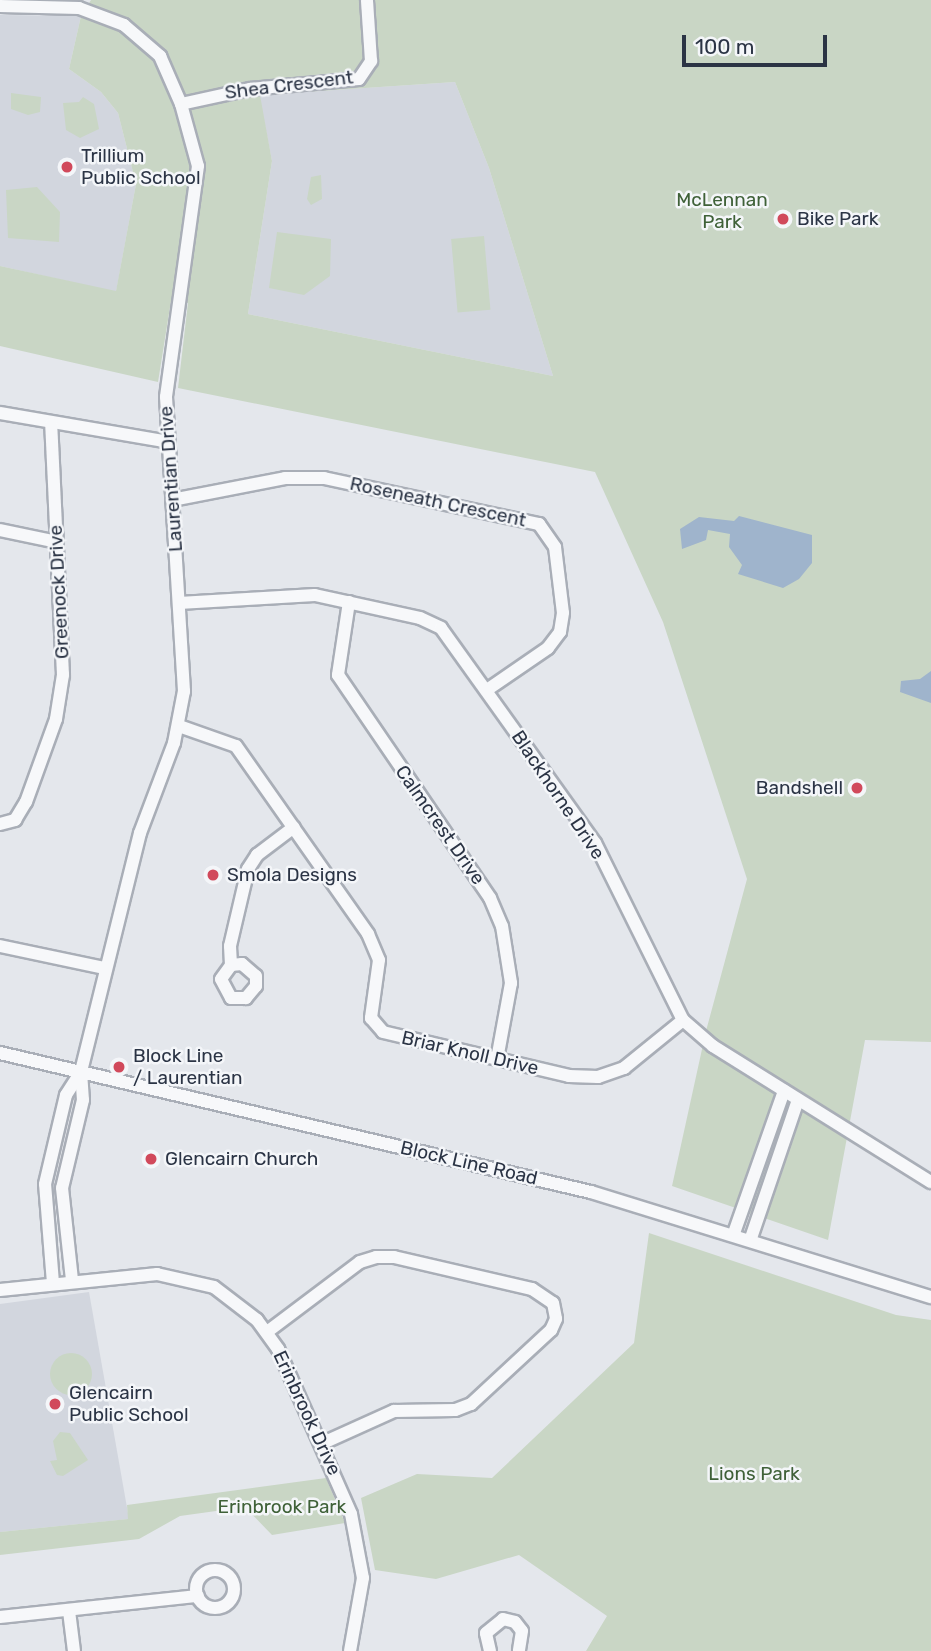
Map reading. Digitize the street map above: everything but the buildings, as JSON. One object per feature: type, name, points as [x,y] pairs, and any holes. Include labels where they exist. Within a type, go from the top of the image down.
[{"type":"street","name":"Shea Crescent","points":[[181,104],[250,89],[359,79],[371,61],[367,0]]},
{"type":"street","name":"Laurentian Drive","points":[[0,6],[80,4],[124,25],[160,56],[181,104],[194,145],[198,183],[168,376],[172,500],[184,678],[178,726],[140,833],[104,968],[81,1072],[83,1100],[62,1188],[72,1280]]},
{"type":"street","points":[[0,412],[51,424],[169,442]]},
{"type":"street","name":"Greenock Drive","points":[[0,824],[21,813],[56,719],[64,651],[51,424]]},
{"type":"street","name":"Roseneath Crescent","points":[[172,500],[285,478],[324,478],[539,524],[555,547],[563,613],[560,632],[548,648],[487,690]]},
{"type":"street","points":[[0,530],[57,542]]},
{"type":"street","name":"Blackhorne Drive","points":[[180,603],[315,595],[433,623],[448,635],[595,843],[682,1020],[784,1091],[931,1182]]},
{"type":"street","name":"Calmcrest Drive","points":[[349,602],[338,675],[490,898],[502,926],[511,983],[497,1059]]},
{"type":"street","name":"Briar Knoll Drive","points":[[178,726],[236,746],[375,947],[379,960],[370,1009],[376,1027],[569,1076],[598,1077],[624,1068],[682,1020]]},
{"type":"street","points":[[231,965],[230,946],[248,869],[257,855],[294,827]]},
{"type":"street","points":[[0,946],[104,968]]},
{"type":"street","name":"Block Line Road","points":[[0,1053],[591,1192],[751,1238],[859,1278],[931,1297]]},
{"type":"street","name":"Laurentian Drive","points":[[53,1283],[45,1184],[66,1095],[81,1072]]},
{"type":"street","points":[[734,1233],[784,1091]]},
{"type":"street","points":[[751,1238],[798,1100]]},
{"type":"street","points":[[267,1332],[360,1262],[376,1257],[394,1256],[532,1289],[553,1303],[556,1319],[551,1330],[471,1404],[455,1410],[394,1411],[323,1443]]},
{"type":"street","name":"Erinbrook Drive","points":[[0,1290],[72,1280],[150,1274],[189,1279],[239,1303],[267,1332],[323,1443],[359,1544],[363,1578],[350,1651]]},
{"type":"street","points":[[0,1617],[198,1597]]},
{"type":"street","points":[[69,1611],[74,1651]]},
{"type":"street","points":[[490,1651],[485,1640],[487,1629],[503,1619],[515,1622],[522,1631],[519,1651]]},
{"type":"shaded area","name":"Trillium Public School","points":[[0,15],[81,16],[69,69],[101,92],[118,113],[136,184],[116,292],[0,266]]},
{"type":"shaded area","points":[[455,82],[489,168],[553,376],[248,314],[272,161],[259,95]]},
{"type":"shaded area","name":"Glencairn Public School","points":[[89,1292],[129,1519],[0,1532],[0,1304]]},
{"type":"green space","name":"McLennan Park","points":[[91,0],[931,0],[931,1042],[865,1040],[828,1240],[672,1186],[706,1031],[747,879],[663,622],[595,472],[178,388],[188,303],[171,301],[158,382],[0,346],[0,266],[116,291],[136,184],[118,113],[101,92],[69,69],[81,16]],"holes":[[[455,82],[489,168],[553,376],[248,314],[272,161],[260,95]]]},
{"type":"green space","points":[[11,93],[41,97],[40,112],[28,115],[11,109]]},
{"type":"green space","points":[[83,97],[94,104],[99,129],[80,138],[66,130],[63,103],[79,102]]},
{"type":"green space","points":[[321,175],[322,199],[311,205],[307,199],[311,177]]},
{"type":"green space","points":[[37,187],[60,212],[59,242],[8,238],[6,190]]},
{"type":"green space","points":[[277,232],[331,239],[330,276],[304,295],[269,288]]},
{"type":"green space","points":[[484,236],[490,310],[458,313],[451,239]]},
{"type":"green space","name":"Lions Park","points":[[649,1233],[896,1315],[931,1320],[931,1651],[586,1651],[607,1616],[519,1555],[436,1579],[375,1570],[361,1498],[417,1474],[492,1478],[634,1343]]},
{"type":"green space","points":[[71,1353],[86,1359],[92,1374],[86,1389],[71,1395],[56,1389],[50,1374],[56,1359]]},
{"type":"green space","points":[[60,1432],[70,1433],[88,1460],[63,1476],[57,1475],[50,1461],[57,1460],[53,1441]]},
{"type":"green space","name":"Erinbrook Park","points":[[326,1478],[345,1523],[272,1535],[245,1507],[180,1516],[139,1539],[0,1555],[0,1532],[128,1519],[127,1505]]},
{"type":"water","points":[[739,516],[812,535],[812,563],[799,579],[783,588],[738,574],[742,565],[729,547],[730,534],[708,530],[706,540],[682,549],[680,529],[699,517],[734,521]]},
{"type":"water","points":[[931,671],[931,703],[900,692],[901,681],[920,679]]},
{"type":"place","name":"Trillium Public School","points":[[67,167]]},
{"type":"place","name":"Bike Park","points":[[783,219]]},
{"type":"place","name":"Bandshell","points":[[857,788]]},
{"type":"place","name":"Smola Designs","points":[[213,875]]},
{"type":"place","name":"Block Line / Laurentian","points":[[119,1067]]},
{"type":"place","name":"Glencairn Church","points":[[151,1159]]},
{"type":"place","name":"Glencairn Public School","points":[[55,1404]]}]
